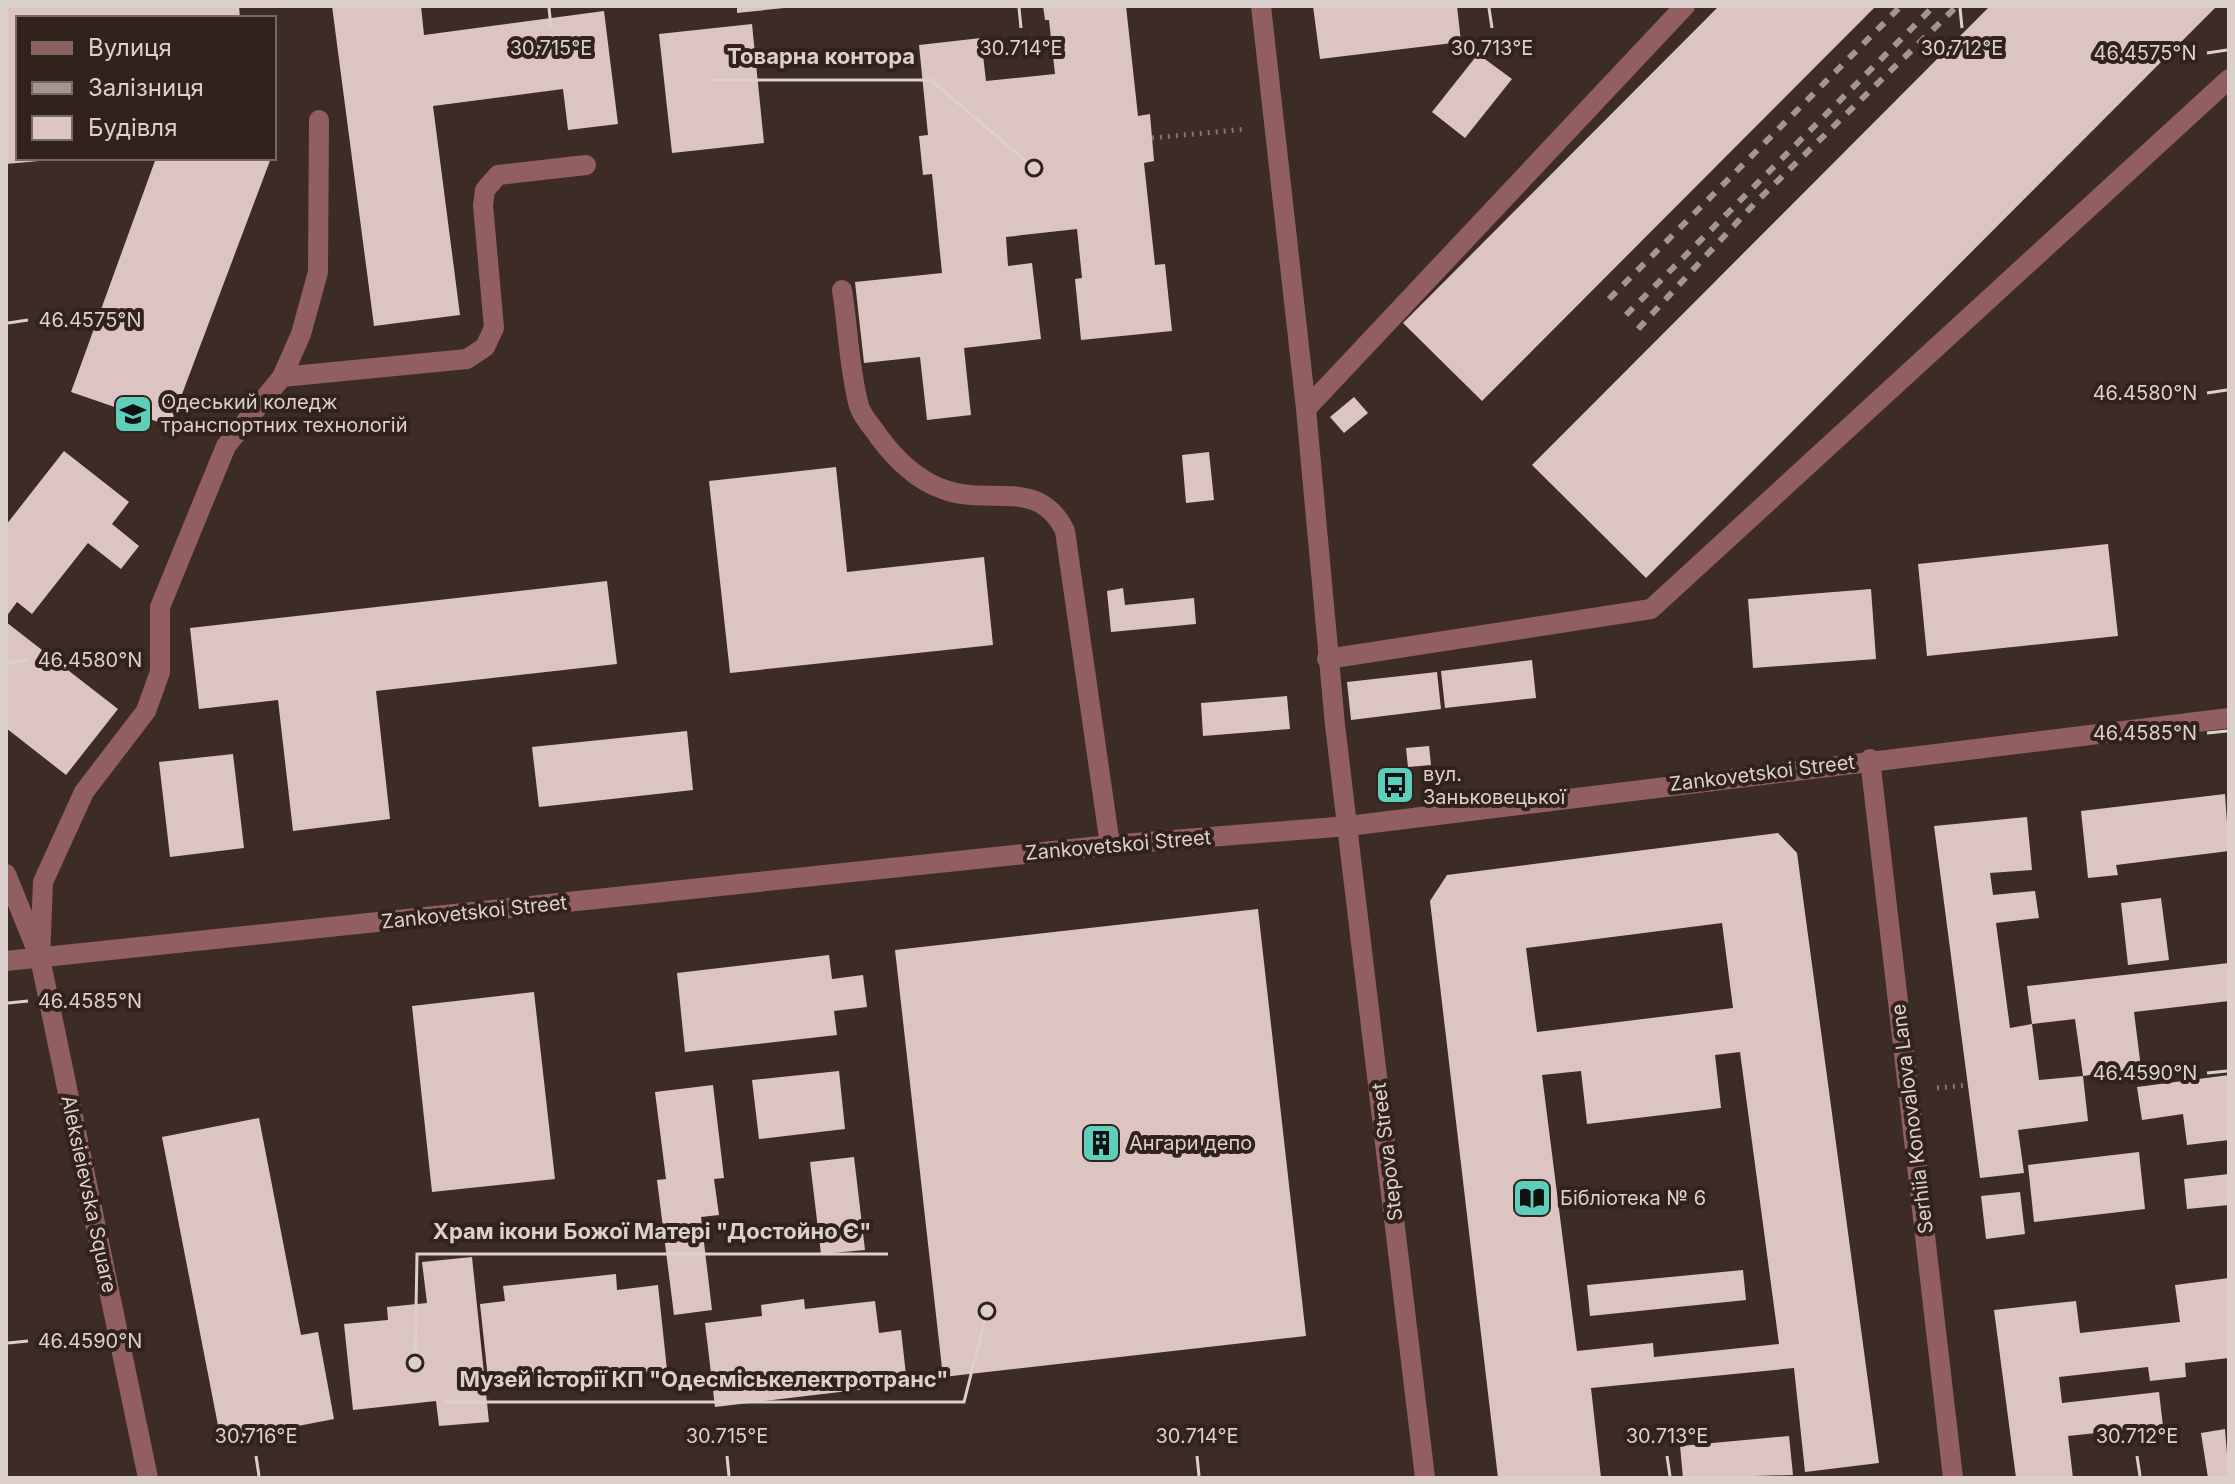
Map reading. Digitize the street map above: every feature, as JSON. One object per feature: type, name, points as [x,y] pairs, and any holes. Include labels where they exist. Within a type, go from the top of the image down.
[{"type":"street","name":"Stepova Street","points":[[1261,6],[1306,409],[1327,659],[1425,1478]]},
{"type":"street","points":[[1306,409],[1685,6]]},
{"type":"street","points":[[1327,659],[1651,609],[2229,79]]},
{"type":"street","points":[[40,958],[43,882],[84,792],[146,711],[160,672],[160,607],[226,446],[282,377],[301,334],[318,272],[319,120]]},
{"type":"street","points":[[282,377],[467,359],[485,347],[494,328],[483,205],[485,190],[498,175],[586,165]]},
{"type":"street","points":[[842,290],[860,408],[887,447],[916,475],[941,489],[975,496],[1031,497],[1055,511],[1065,531],[1110,845]]},
{"type":"street","name":"Zankovetskoi Street","points":[[6,961],[1110,845],[1348,826],[1870,759],[2229,718]]},
{"type":"street","name":"Serhiia Konovalova Lane","points":[[1870,759],[1953,1478]]},
{"type":"street","points":[[6,874],[40,958]]},
{"type":"street","name":"Aleksieievska Square","points":[[40,958],[148,1478]]},
{"type":"path","points":[[1152,138],[1275,127]]},
{"type":"building","points":[[6,6],[239,6],[240,16],[16,16],[16,160],[39,161],[6,164]]},
{"type":"building","points":[[332,6],[421,6],[424,35],[604,11],[618,124],[568,130],[563,89],[433,106],[460,315],[374,326]]},
{"type":"building","points":[[737,6],[784,6],[784,8],[737,13]]},
{"type":"building","points":[[1043,6],[1126,6],[1138,116],[1150,114],[1154,161],[1144,163],[1155,265],[1165,264],[1172,331],[1081,340],[1075,279],[1082,278],[1077,229],[1006,237],[1008,266],[1032,263],[1041,339],[964,348],[971,415],[927,420],[920,357],[864,363],[855,282],[942,273],[932,174],[923,175],[919,136],[928,135],[919,45],[981,38],[986,81],[1055,74],[1049,20],[1045,20]]},
{"type":"building","points":[[1313,6],[1457,6],[1461,42],[1320,59]]},
{"type":"building","points":[[1719,6],[1876,6],[1482,401],[1403,323]]},
{"type":"building","points":[[1990,6],[2217,6],[1646,578],[1532,465]]},
{"type":"building","points":[[752,24],[764,143],[672,153],[659,34]]},
{"type":"building","points":[[1478,54],[1512,79],[1465,138],[1432,112]]},
{"type":"building","points":[[155,160],[270,160],[170,426],[71,392]]},
{"type":"building","points":[[1354,397],[1368,413],[1344,433],[1330,417]]},
{"type":"building","points":[[64,451],[129,502],[112,524],[139,546],[121,569],[88,543],[32,614],[17,602],[6,617],[6,525]]},
{"type":"building","points":[[1209,452],[1214,500],[1186,503],[1182,455]]},
{"type":"building","points":[[836,467],[847,572],[984,557],[993,645],[730,673],[709,481]]},
{"type":"building","points":[[2108,544],[2118,636],[1927,656],[1918,564]]},
{"type":"building","points":[[607,581],[617,664],[376,691],[390,819],[293,831],[278,700],[199,709],[190,628]]},
{"type":"building","points":[[1123,588],[1125,605],[1194,598],[1196,624],[1111,632],[1107,591]]},
{"type":"building","points":[[1871,589],[1876,659],[1753,668],[1748,599]]},
{"type":"building","points":[[6,622],[118,709],[66,775],[6,728]]},
{"type":"building","points":[[1532,660],[1536,698],[1445,708],[1441,671]]},
{"type":"building","points":[[1437,672],[1441,709],[1351,720],[1347,682]]},
{"type":"building","points":[[1287,696],[1290,729],[1203,736],[1201,703]]},
{"type":"building","points":[[687,731],[693,790],[539,807],[532,747]]},
{"type":"building","points":[[1429,746],[1431,765],[1408,767],[1406,748]]},
{"type":"building","points":[[233,754],[244,848],[170,857],[159,762]]},
{"type":"building","points":[[2225,794],[2229,851],[2116,865],[2118,875],[2088,878],[2081,811]]},
{"type":"building","points":[[2027,817],[2032,870],[1990,873],[1993,895],[2035,891],[2039,918],[1996,923],[2010,1028],[2032,1024],[2039,1080],[2083,1076],[2088,1121],[2018,1130],[2024,1173],[1980,1178],[1934,826]]},
{"type":"building","points":[[1778,833],[1797,853],[1879,1463],[1805,1472],[1794,1368],[1591,1388],[1601,1478],[1498,1478],[1430,901],[1447,875]],"holes":[[[1722,923],[1733,1008],[1537,1032],[1526,948]],[[1740,1052],[1779,1344],[1654,1357],[1653,1343],[1577,1351],[1542,1075],[1581,1071],[1587,1124],[1721,1108],[1715,1055]]]},
{"type":"building","points":[[2161,898],[2169,960],[2128,965],[2121,903]]},
{"type":"building","name":"Ангари депо","points":[[1258,909],[1306,1336],[943,1377],[895,950]]},
{"type":"building","points":[[829,955],[832,979],[863,975],[867,1007],[834,1011],[837,1035],[685,1052],[677,973]]},
{"type":"building","points":[[2229,963],[2229,1001],[2134,1012],[2141,1068],[2083,1076],[2075,1019],[2032,1024],[2027,986]]},
{"type":"building","points":[[534,992],[555,1179],[432,1192],[412,1006]]},
{"type":"building","points":[[839,1071],[845,1129],[759,1139],[752,1080]]},
{"type":"building","points":[[2229,1075],[2229,1140],[2187,1145],[2183,1114],[2142,1120],[2137,1087]]},
{"type":"building","points":[[713,1085],[724,1178],[714,1179],[719,1215],[701,1217],[712,1310],[674,1315],[657,1180],[666,1179],[655,1092]]},
{"type":"building","points":[[259,1118],[301,1335],[318,1332],[334,1419],[221,1441],[162,1137]]},
{"type":"building","points":[[2139,1152],[2145,1209],[2034,1222],[2028,1165]]},
{"type":"building","points":[[854,1157],[865,1250],[821,1254],[810,1162]]},
{"type":"building","points":[[2229,1174],[2229,1205],[2187,1209],[2184,1179]]},
{"type":"building","points":[[2020,1192],[2025,1234],[1986,1239],[1981,1196]]},
{"type":"building","points":[[472,1257],[489,1422],[439,1426],[436,1401],[353,1410],[344,1324],[388,1320],[387,1307],[427,1303],[422,1262]]},
{"type":"building","points":[[1743,1270],[1746,1300],[1590,1316],[1587,1285]]},
{"type":"building","points":[[616,1274],[617,1290],[658,1285],[667,1370],[489,1388],[480,1304],[505,1301],[503,1286]]},
{"type":"building","points":[[2229,1278],[2229,1358],[2185,1363],[2186,1377],[2150,1381],[2148,1367],[2059,1377],[2062,1403],[2159,1392],[2163,1426],[2068,1436],[2073,1478],[2016,1478],[1994,1310],[2076,1301],[2080,1333],[2180,1322],[2175,1285]]},
{"type":"building","points":[[804,1299],[805,1309],[875,1301],[879,1333],[901,1330],[907,1384],[715,1407],[705,1323],[762,1316],[761,1305]]},
{"type":"building","points":[[2225,1429],[2229,1478],[2208,1478],[2201,1433]]},
{"type":"building","points":[[1789,1436],[1793,1475],[1683,1478],[1680,1446]]},
{"type":"railway","points":[[1609,299],[1901,6]]},
{"type":"railway","points":[[1626,315],[1934,6]]},
{"type":"railway","points":[[1638,329],[1755,203],[1957,6]]},
{"type":"place","name":"Товарна контора","points":[[1034,168]]},
{"type":"place","name":"Одеський коледж транспортних технологій","points":[[133,414]]},
{"type":"place","name":"вул. Заньковецької","points":[[1395,785]]},
{"type":"place","name":"Ангари депо","points":[[1101,1143]]},
{"type":"place","name":"Бібліотека № 6","points":[[1532,1198]]},
{"type":"place","name":"Музей історії КП \"Одесміськелектротранс\"","points":[[987,1311]]},
{"type":"place","name":"Храм ікони Божої Матері \"Достойно Є\"","points":[[415,1363]]}]
